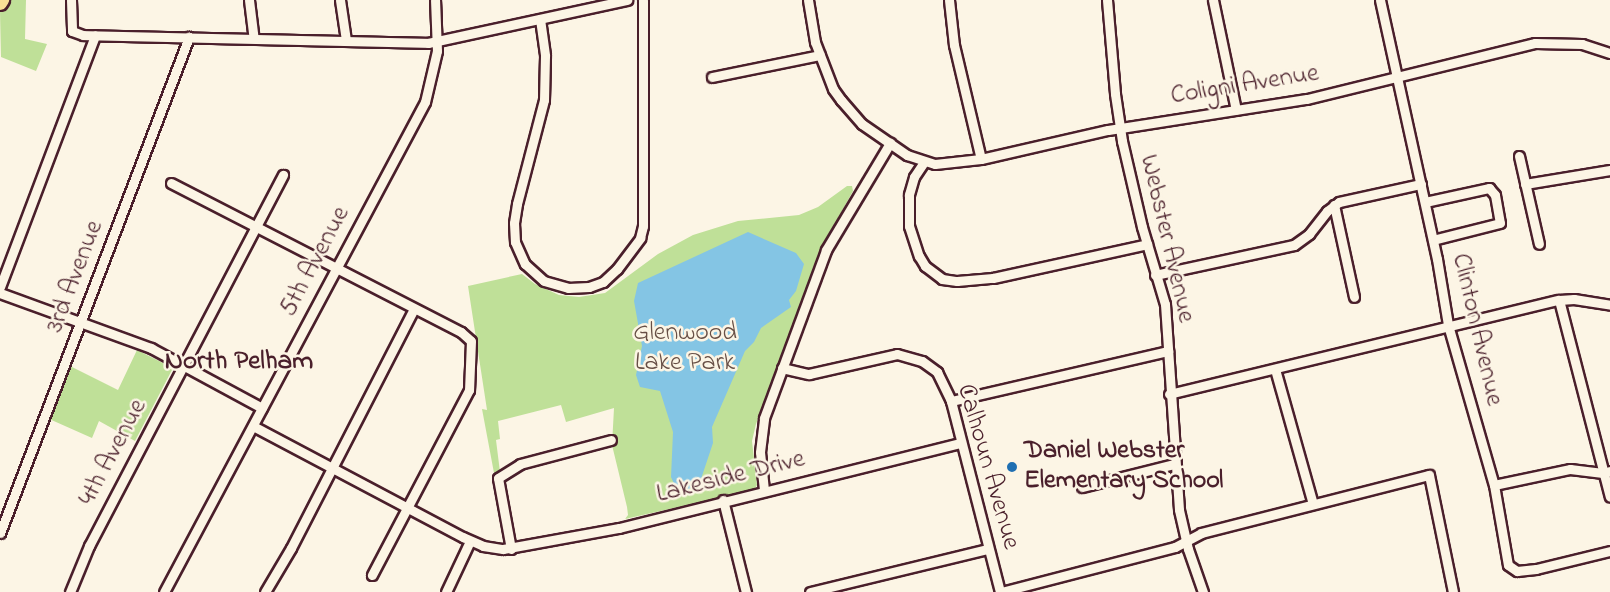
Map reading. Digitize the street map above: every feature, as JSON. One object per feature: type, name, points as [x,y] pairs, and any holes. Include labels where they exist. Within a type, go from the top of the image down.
[{"type":"street","points":[[71,0],[71,28],[76,34],[83,35],[438,41],[627,0]]},
{"type":"street","points":[[249,0],[254,38]]},
{"type":"street","points":[[340,0],[346,40]]},
{"type":"street","name":"5th Avenue","points":[[164,592],[425,102],[432,79],[438,41],[435,0]]},
{"type":"street","points":[[540,19],[546,80],[538,129],[514,223],[515,242],[520,256],[544,280],[568,288],[589,287],[603,282],[617,269],[641,234],[643,0]]},
{"type":"street","name":"Coligni Avenue","points":[[808,0],[811,25],[820,55],[833,89],[841,100],[862,124],[890,143],[924,162],[951,164],[1120,128],[1307,99],[1535,43],[1582,44],[1610,53]]},
{"type":"street","points":[[949,0],[954,45],[981,159]]},
{"type":"street","name":"Webster Avenue","points":[[1107,0],[1120,128],[1147,244],[1165,304],[1174,464],[1185,540],[1203,592]]},
{"type":"street","points":[[1213,0],[1236,110]]},
{"type":"street","name":"Clinton Avenue","points":[[1380,0],[1433,240],[1448,325],[1494,485],[1505,556],[1511,569],[1536,569],[1610,551]]},
{"type":"street","points":[[0,288],[95,35]]},
{"type":"street","name":"3rd Avenue","points":[[0,533],[140,172],[189,37]]},
{"type":"street","points":[[712,77],[820,55]]},
{"type":"street","points":[[764,490],[760,452],[761,431],[782,368],[826,250],[890,143]]},
{"type":"street","points":[[1519,156],[1539,244]]},
{"type":"street","points":[[924,162],[914,177],[909,195],[909,226],[919,256],[926,266],[942,279],[957,281],[993,278],[1147,244]]},
{"type":"street","points":[[1526,184],[1610,170]]},
{"type":"street","name":"4th Avenue","points":[[70,592],[89,546],[283,175]]},
{"type":"street","points":[[171,183],[467,336],[471,341],[469,390],[409,509],[372,575]]},
{"type":"street","points":[[1155,275],[1294,245],[1309,234],[1334,205],[1420,184]]},
{"type":"street","points":[[1425,202],[1489,188],[1495,195],[1500,223],[1433,240]]},
{"type":"street","points":[[1334,205],[1354,297]]},
{"type":"street","points":[[0,293],[151,348],[262,408]]},
{"type":"street","points":[[1169,394],[1448,325],[1560,300],[1574,299],[1610,305]]},
{"type":"street","points":[[1560,300],[1606,472],[1610,496]]},
{"type":"street","points":[[266,592],[414,309]]},
{"type":"street","points":[[951,401],[1168,351]]},
{"type":"street","name":"Calhoun Avenue","points":[[782,368],[809,374],[897,354],[913,357],[937,372],[951,401],[1000,592]]},
{"type":"street","points":[[1275,369],[1313,504]]},
{"type":"street","name":"Lakeside Drive","points":[[253,426],[470,541],[483,546],[511,549],[619,528],[723,500],[960,443]]},
{"type":"street","points":[[511,549],[498,478],[520,464],[611,440]]},
{"type":"street","points":[[1082,487],[1174,464]]},
{"type":"street","points":[[1494,485],[1570,469],[1606,472]]},
{"type":"street","points":[[1000,592],[1175,547],[1201,533],[1429,475],[1453,592]]},
{"type":"street","points":[[723,500],[746,592]]},
{"type":"street","points":[[446,592],[470,541]]},
{"type":"street","points":[[810,592],[988,549]]},
{"type":"green space","points":[[7,0],[26,0],[25,39],[47,44],[36,71],[1,57],[0,12]]},
{"type":"green space","name":"Glenwood Lake Park","points":[[847,186],[852,186],[853,191],[819,252],[756,424],[752,441],[757,485],[754,490],[625,519],[628,515],[627,507],[612,445],[614,408],[566,422],[561,405],[498,421],[500,439],[496,440],[500,472],[494,473],[482,409],[487,410],[468,286],[522,274],[535,284],[559,295],[579,297],[605,293],[658,254],[693,235],[738,221],[799,215],[818,207]]},
{"type":"green space","points":[[137,350],[173,368],[135,441],[99,421],[92,438],[47,418],[68,365],[118,390]]},
{"type":"water","points":[[748,232],[796,253],[804,264],[796,291],[789,300],[791,307],[761,328],[754,342],[745,351],[712,427],[713,443],[700,482],[686,491],[676,488],[671,477],[673,432],[660,391],[640,387],[636,375],[642,346],[634,301],[638,283]]},
{"type":"place","name":"Daniel Webster Elementary School","points":[[1012,467]]},
{"type":"district","name":"North Pelham","points":[[239,362]]}]
